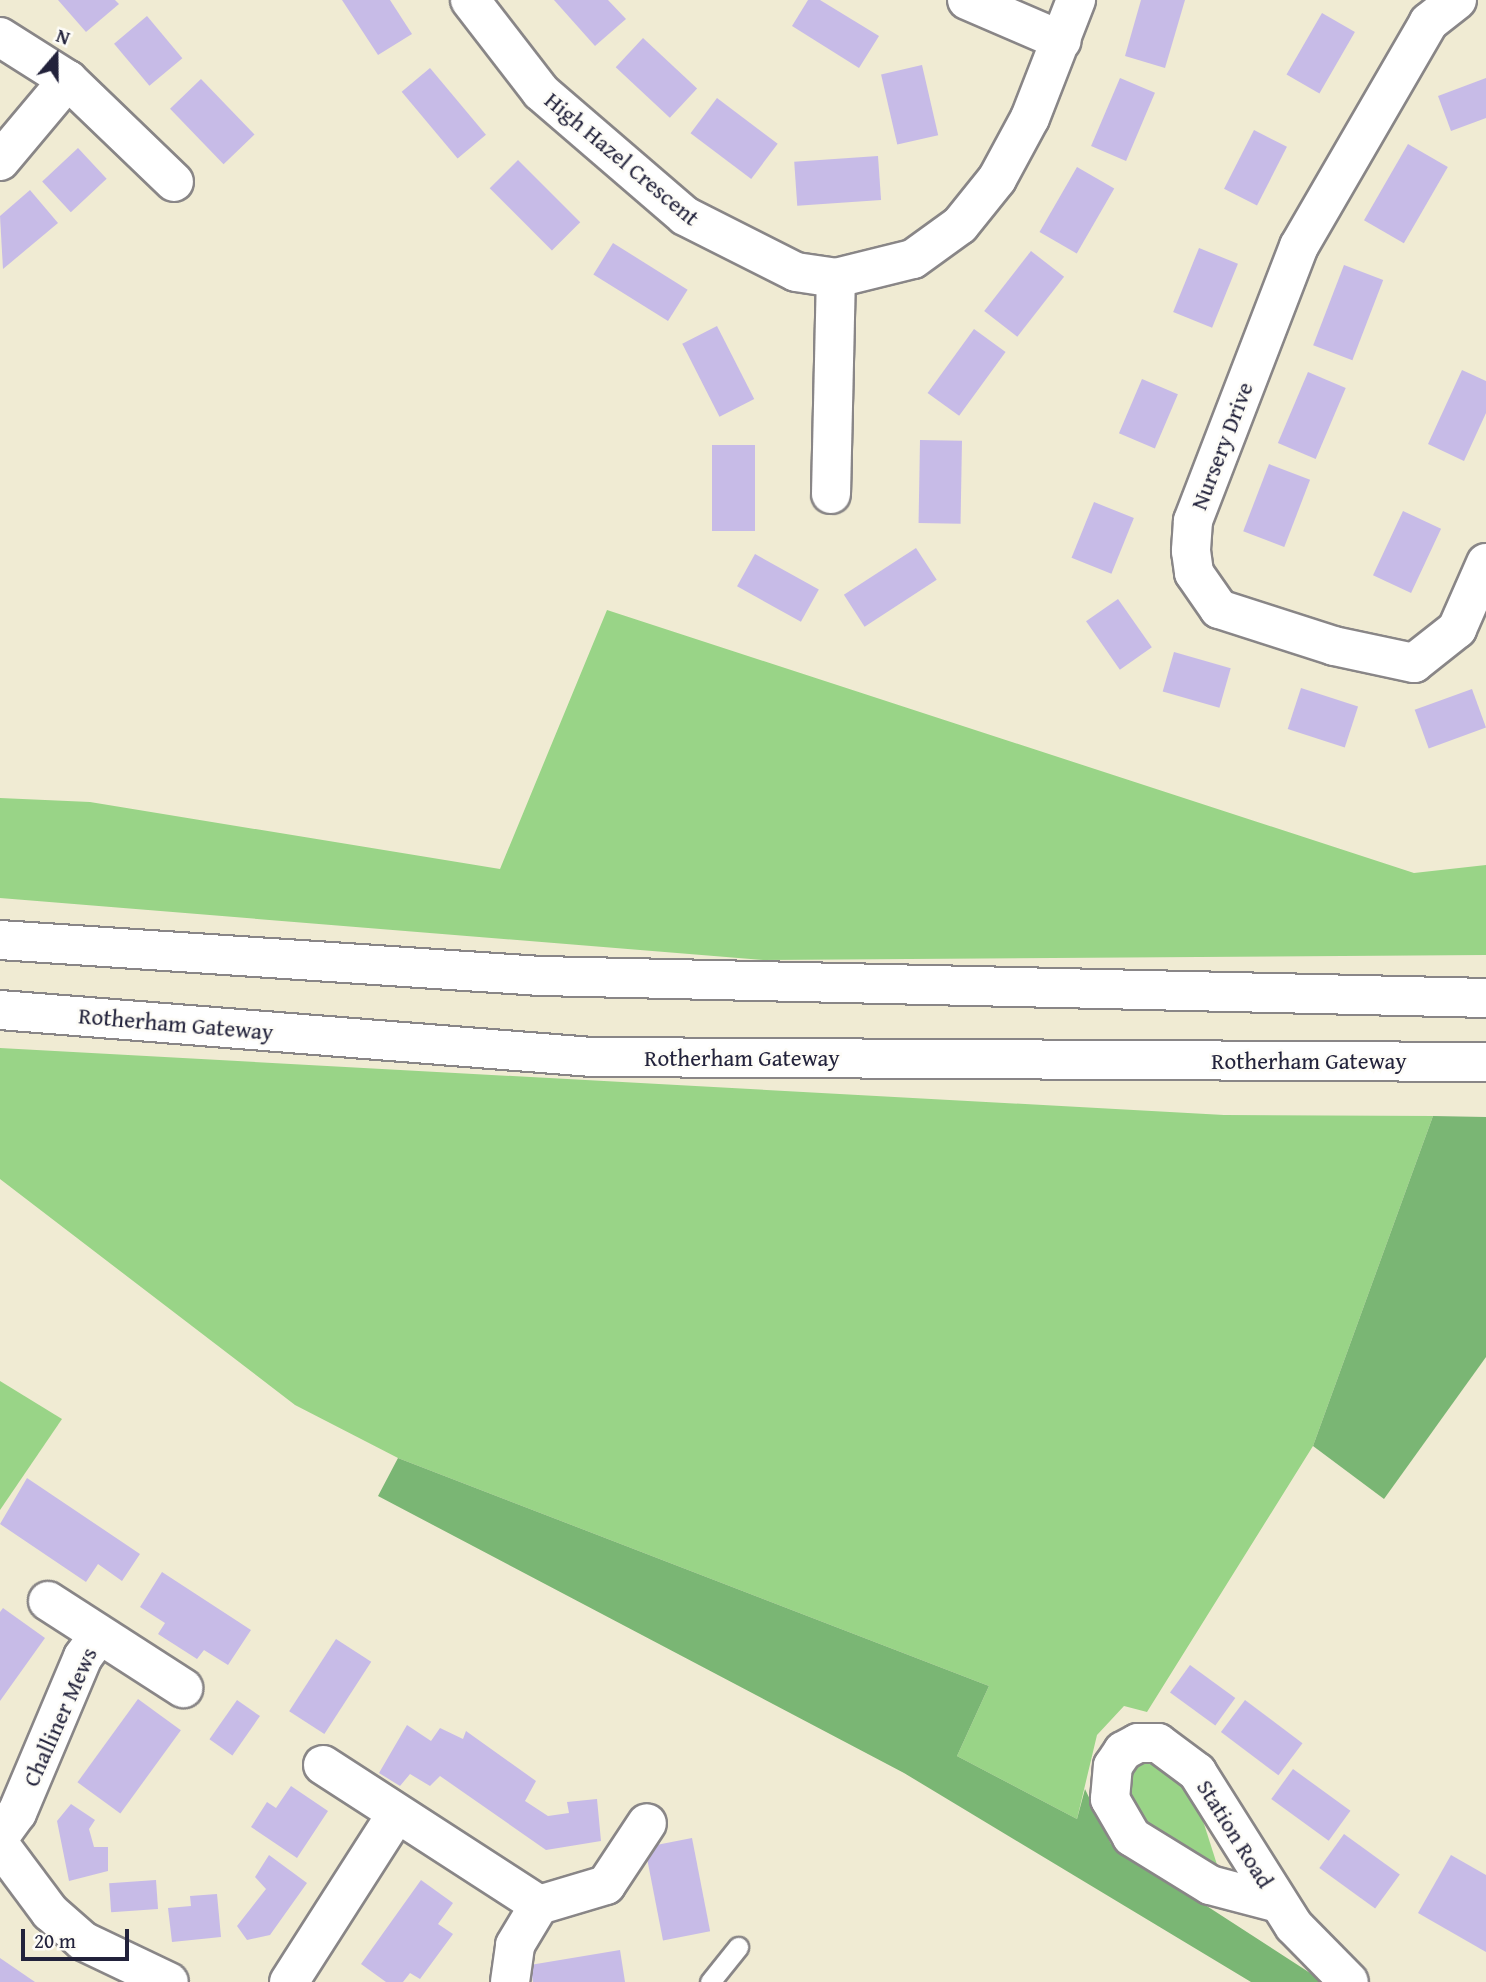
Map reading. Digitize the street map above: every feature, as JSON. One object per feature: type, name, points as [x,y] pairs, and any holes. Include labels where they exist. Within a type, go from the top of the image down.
[{"type":"main road","name":"High Hazel Crescent","points":[[470,0],[541,92],[685,216],[796,272],[836,278],[913,259],[960,225],[996,179],[1062,41],[1076,0]]},
{"type":"main road","points":[[967,0],[1062,41]]},
{"type":"main road","name":"Nursery Drive","points":[[1457,0],[1429,22],[1309,225],[1193,521],[1191,551],[1194,573],[1219,608],[1334,646],[1414,663],[1457,629],[1486,563]]},
{"type":"main road","points":[[0,37],[68,80],[174,182]]},
{"type":"main road","points":[[0,161],[68,80]]},
{"type":"main road","points":[[831,494],[836,278]]},
{"type":"main road","points":[[0,940],[541,976],[1486,998]]},
{"type":"main road","name":"Rotherham Gateway","points":[[0,1010],[592,1057],[1486,1062]]},
{"type":"main road","points":[[48,1601],[183,1688]]},
{"type":"main road","name":"Challiner Mews","points":[[0,1836],[17,1813],[83,1657],[99,1635]]},
{"type":"main road","name":"Station Road","points":[[1279,1903],[1210,1885],[1132,1837],[1110,1799],[1113,1766],[1123,1751],[1138,1743],[1158,1743],[1182,1758],[1216,1800],[1279,1903],[1349,1982]]},
{"type":"main road","points":[[323,1766],[396,1816],[539,1905]]},
{"type":"main road","points":[[289,1982],[396,1816]]},
{"type":"main road","points":[[510,1982],[515,1945],[539,1905],[606,1885],[647,1823]]},
{"type":"main road","points":[[0,1845],[50,1912],[83,1941],[169,1982]]},
{"type":"lane","points":[[710,1982],[738,1947]]},
{"type":"green space","points":[[607,610],[1414,873],[1486,865],[1486,955],[763,960],[0,898],[0,798],[90,802],[500,869]]},
{"type":"green space","points":[[0,1048],[1224,1115],[1433,1116],[1313,1446],[1147,1712],[1124,1706],[1097,1735],[1077,1819],[957,1756],[989,1686],[398,1458],[295,1405],[0,1179]]},
{"type":"green space","points":[[1433,1116],[1486,1117],[1486,1357],[1384,1499],[1313,1446]]},
{"type":"green space","points":[[0,1381],[62,1419],[0,1510]]},
{"type":"green space","points":[[398,1458],[989,1686],[957,1756],[1077,1819],[1085,1789],[1111,1844],[1324,1982],[1251,1982],[904,1773],[378,1496]]},
{"type":"green space","points":[[1149,1757],[1167,1765],[1197,1802],[1220,1874],[1146,1836],[1120,1780],[1134,1762]]},
{"type":"building","points":[[58,0],[115,0],[119,4],[86,32]]},
{"type":"building","points":[[342,0],[390,0],[412,34],[378,55]]},
{"type":"building","points":[[554,0],[608,0],[626,19],[595,46]]},
{"type":"building","points":[[808,0],[820,0],[879,36],[859,68],[792,26]]},
{"type":"building","points":[[1141,0],[1185,0],[1165,68],[1125,56]]},
{"type":"building","points":[[1322,13],[1355,32],[1319,93],[1286,74]]},
{"type":"building","points":[[147,16],[182,58],[149,86],[114,44]]},
{"type":"building","points":[[643,38],[697,88],[670,118],[616,67]]},
{"type":"building","points":[[922,65],[938,135],[897,145],[881,74]]},
{"type":"building","points":[[430,68],[486,135],[458,158],[402,92]]},
{"type":"building","points":[[1120,78],[1155,93],[1126,161],[1091,146]]},
{"type":"building","points":[[1486,78],[1486,118],[1451,131],[1438,96]]},
{"type":"building","points":[[201,79],[254,134],[224,164],[170,109]]},
{"type":"building","points":[[717,98],[778,144],[751,179],[691,133]]},
{"type":"building","points":[[1254,130],[1287,147],[1257,206],[1224,189]]},
{"type":"building","points":[[1408,144],[1448,167],[1404,243],[1364,220]]},
{"type":"building","points":[[78,148],[107,179],[71,212],[42,181]]},
{"type":"building","points":[[878,156],[881,200],[797,206],[794,162]]},
{"type":"building","points":[[518,160],[580,222],[552,251],[490,188]]},
{"type":"building","points":[[1077,167],[1114,188],[1077,253],[1040,232]]},
{"type":"building","points":[[30,190],[58,223],[3,269],[0,216]]},
{"type":"building","points":[[613,243],[688,290],[668,321],[593,274]]},
{"type":"building","points":[[1199,248],[1238,264],[1212,328],[1173,312]]},
{"type":"building","points":[[1031,251],[1064,277],[1017,337],[984,311]]},
{"type":"building","points":[[1344,265],[1383,280],[1352,360],[1313,345]]},
{"type":"building","points":[[717,326],[754,399],[719,417],[682,344]]},
{"type":"building","points":[[974,329],[1006,352],[959,416],[928,393]]},
{"type":"building","points":[[1462,370],[1486,381],[1486,413],[1464,461],[1428,444]]},
{"type":"building","points":[[1308,372],[1346,388],[1316,459],[1278,443]]},
{"type":"building","points":[[1142,379],[1178,394],[1155,449],[1119,433]]},
{"type":"building","points":[[920,440],[962,441],[961,524],[919,523]]},
{"type":"building","points":[[712,445],[755,445],[755,531],[712,531]]},
{"type":"building","points":[[1269,464],[1310,480],[1284,547],[1243,531]]},
{"type":"building","points":[[1094,502],[1134,518],[1111,574],[1072,558]]},
{"type":"building","points":[[1403,511],[1441,529],[1411,593],[1373,575]]},
{"type":"building","points":[[916,548],[937,580],[865,627],[844,595]]},
{"type":"building","points":[[755,554],[819,589],[801,622],[737,586]]},
{"type":"building","points":[[1118,599],[1152,647],[1120,670],[1086,621]]},
{"type":"building","points":[[1174,652],[1231,668],[1219,708],[1163,691]]},
{"type":"building","points":[[1301,688],[1358,707],[1345,747],[1288,729]]},
{"type":"building","points":[[1472,689],[1486,728],[1429,748],[1415,710]]},
{"type":"building","points":[[27,1478],[140,1554],[122,1581],[98,1564],[86,1582],[0,1524]]},
{"type":"building","points":[[162,1572],[251,1630],[228,1665],[204,1650],[197,1659],[158,1634],[165,1623],[140,1607]]},
{"type":"building","points":[[3,1608],[45,1638],[0,1701],[0,1612]]},
{"type":"building","points":[[336,1639],[371,1662],[324,1734],[289,1711]]},
{"type":"building","points":[[1190,1665],[1235,1698],[1215,1725],[1170,1693]]},
{"type":"building","points":[[138,1699],[181,1730],[120,1813],[77,1782]]},
{"type":"building","points":[[237,1700],[260,1716],[232,1755],[209,1739]]},
{"type":"building","points":[[1245,1700],[1303,1743],[1278,1775],[1221,1732]]},
{"type":"building","points":[[407,1725],[431,1741],[440,1728],[463,1739],[466,1731],[536,1781],[525,1801],[548,1816],[569,1813],[567,1802],[597,1799],[601,1841],[546,1850],[440,1776],[430,1786],[410,1774],[400,1786],[379,1773]]},
{"type":"building","points":[[1293,1769],[1350,1811],[1329,1841],[1271,1799]]},
{"type":"building","points":[[291,1786],[328,1811],[297,1858],[251,1827],[267,1802],[276,1808]]},
{"type":"building","points":[[71,1804],[95,1820],[89,1829],[94,1847],[108,1847],[108,1871],[69,1881],[57,1821]]},
{"type":"building","points":[[1344,1834],[1400,1875],[1375,1909],[1319,1868]]},
{"type":"building","points":[[692,1838],[710,1931],[663,1940],[645,1847]]},
{"type":"building","points":[[269,1855],[307,1883],[270,1935],[247,1940],[237,1926],[266,1889],[255,1877]]},
{"type":"building","points":[[1451,1855],[1486,1875],[1486,1952],[1418,1913]]},
{"type":"building","points":[[156,1880],[158,1909],[111,1912],[109,1883]]},
{"type":"building","points":[[421,1880],[453,1903],[438,1924],[453,1934],[420,1979],[410,1973],[403,1982],[386,1982],[361,1964]]},
{"type":"building","points":[[217,1894],[221,1937],[172,1942],[168,1908],[191,1906],[190,1896]]},
{"type":"building","points":[[620,1950],[625,1982],[533,1982],[530,1965]]},
{"type":"building","points":[[0,1958],[35,1982],[0,1982]]}]
